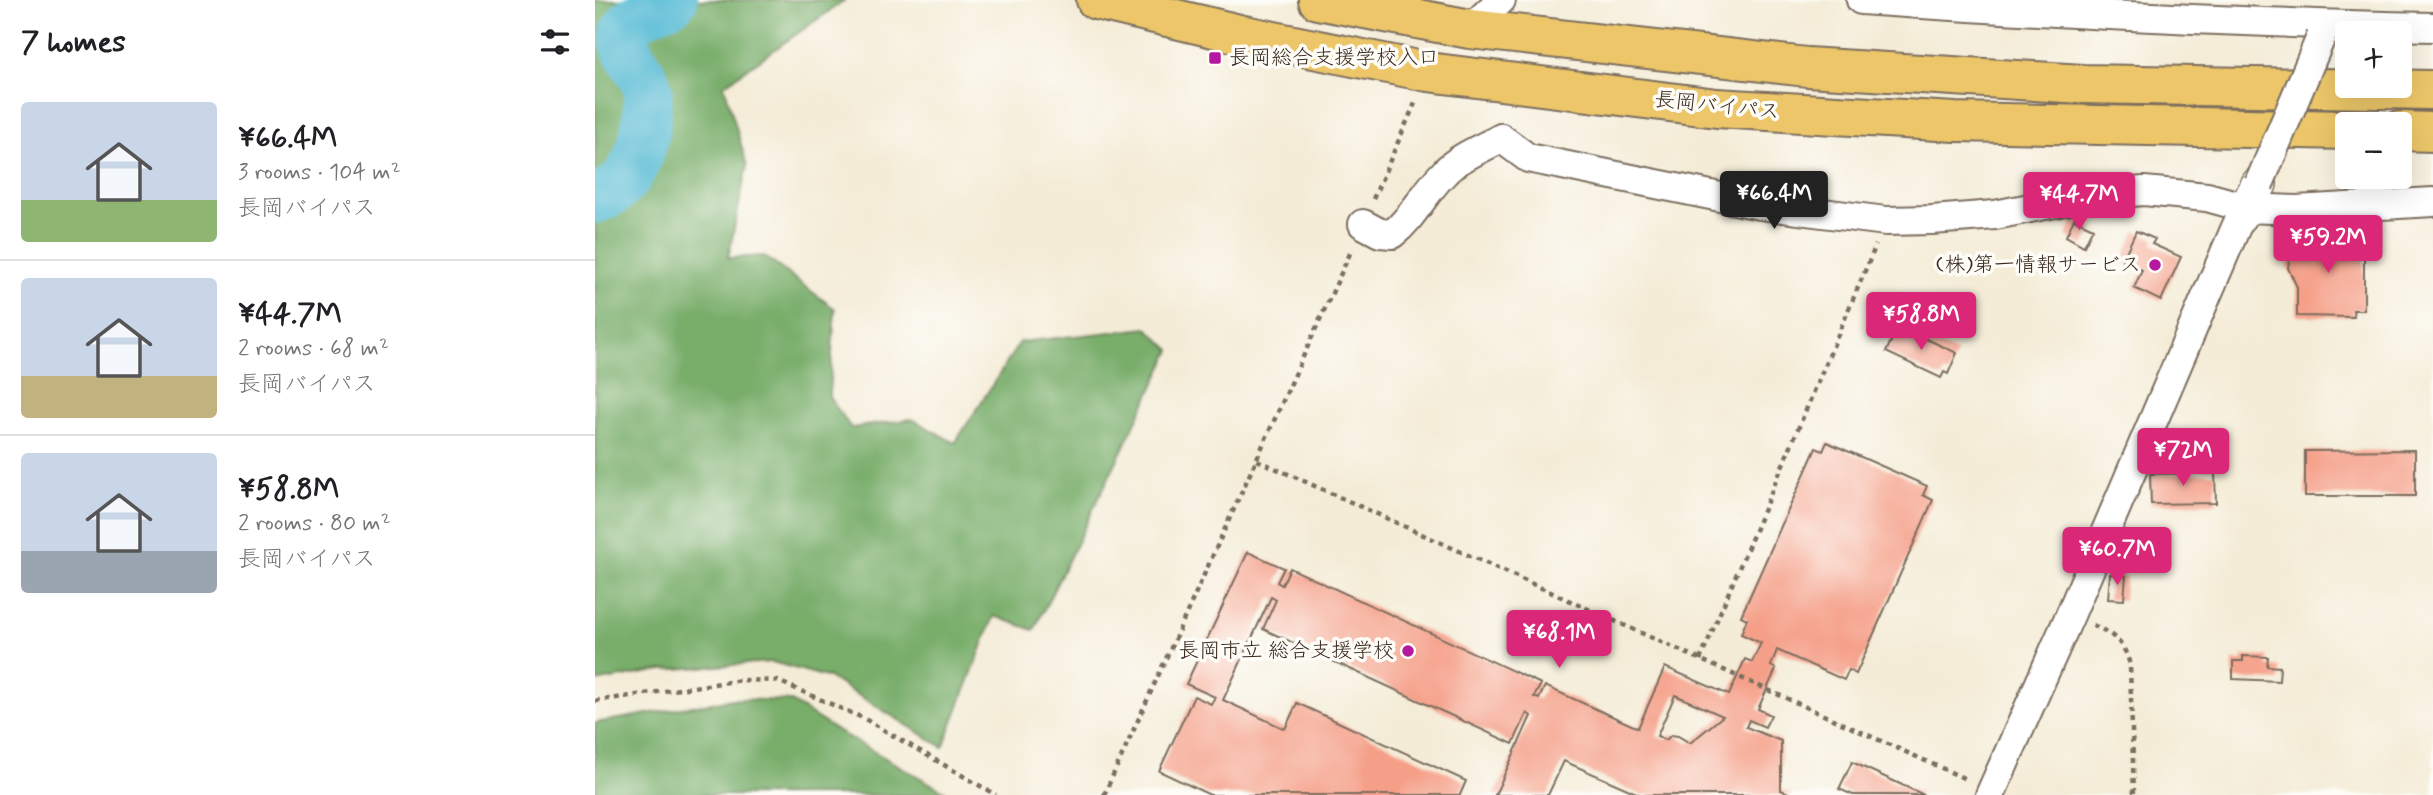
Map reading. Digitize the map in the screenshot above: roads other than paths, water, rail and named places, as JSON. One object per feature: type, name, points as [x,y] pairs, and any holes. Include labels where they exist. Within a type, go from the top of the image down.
[{"type":"highway","name":"長岡バイパス","points":[[1096,0],[1238,34],[1428,72],[1717,108],[1955,122],[2335,130]]},
{"type":"highway","points":[[1318,0],[1470,29],[1807,67],[2083,84],[2433,90]]},
{"type":"highway","points":[[2412,131],[2433,132]]},
{"type":"street","points":[[1470,29],[1501,0]]},
{"type":"street","points":[[1861,0],[2433,27]]},
{"type":"street","points":[[1991,793],[2071,613],[2230,239],[2253,196],[2329,21]]},
{"type":"street","points":[[1363,224],[1380,233],[1391,234],[1405,223],[1454,163],[1501,138],[1528,158],[1760,205],[1885,221],[1995,215],[2095,195],[2144,191],[2207,197],[2253,196],[2296,209],[2433,202]]},
{"type":"waterway","points":[[595,199],[608,194],[627,176],[639,152],[646,125],[647,86],[628,53],[625,32],[638,16],[673,0]]},
{"type":"place","name":"長岡総合支援学校入口","points":[[1215,58]]},
{"type":"place","name":"(株)第一情報サービス","points":[[2155,265]]},
{"type":"place","name":"長岡市立 総合支援学校","points":[[1408,651]]}]
